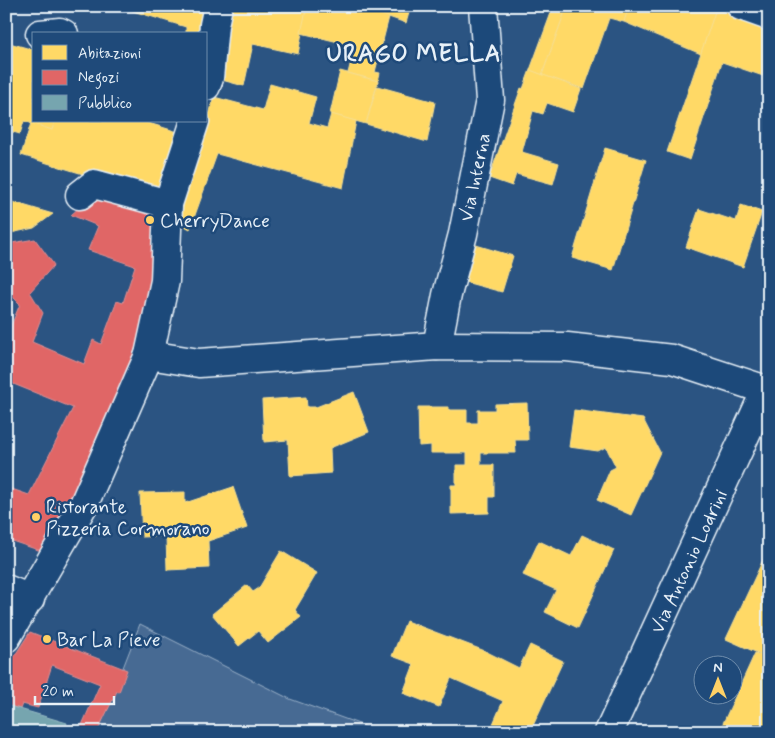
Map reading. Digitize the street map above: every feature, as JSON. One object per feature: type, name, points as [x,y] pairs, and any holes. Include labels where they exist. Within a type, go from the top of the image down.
[{"type":"street","points":[[208,72],[218,6]]},
{"type":"street","name":"Via Interna","points":[[437,346],[490,100],[483,6]]},
{"type":"street","points":[[741,6],[769,16]]},
{"type":"street","points":[[6,638],[18,594],[84,504],[149,355],[165,281],[168,204],[195,122]]},
{"type":"street","points":[[80,195],[94,184],[168,204]]},
{"type":"street","points":[[149,355],[199,363],[437,346],[567,347],[672,359],[767,390]]},
{"type":"street","name":"Via Antonio Lodrini","points":[[609,732],[767,390]]},
{"type":"shaded area","points":[[140,624],[290,699],[381,732],[98,732]]},
{"type":"building: Abitazioni","points":[[123,6],[210,6],[205,32],[186,32],[186,27],[123,8]]},
{"type":"building: Abitazioni","points":[[225,6],[307,6],[298,54],[253,44],[244,86],[218,79],[225,55],[219,54]]},
{"type":"building: Abitazioni","points":[[307,6],[353,6],[389,17],[375,72],[380,73],[378,81],[348,73],[355,46],[301,33]]},
{"type":"building: Abitazioni","points":[[379,6],[411,6],[406,23],[377,13]]},
{"type":"building: Abitazioni","points":[[546,6],[567,6],[542,75],[530,70],[551,13],[545,11]]},
{"type":"building: Abitazioni","points":[[567,6],[629,6],[624,22],[609,18],[584,89],[542,75]]},
{"type":"building: Abitazioni","points":[[629,6],[709,6],[716,9],[701,54],[624,22]]},
{"type":"building: Abitazioni","points":[[716,9],[769,27],[769,78],[722,62],[690,160],[667,152]]},
{"type":"building: Abitazioni","points":[[6,42],[32,49],[32,122],[55,122],[52,130],[24,121],[20,134],[6,130]]},
{"type":"building: Abitazioni","points":[[530,70],[581,89],[573,112],[547,103],[543,114],[533,111],[522,152],[559,163],[553,184],[516,174],[512,186],[489,178],[521,88],[523,89]]},
{"type":"building: Abitazioni","points":[[340,71],[378,81],[366,124],[330,114]]},
{"type":"building: Abitazioni","points":[[270,84],[316,97],[309,123],[327,128],[331,114],[356,121],[343,188],[217,154],[190,229],[181,224],[174,203],[205,130],[214,97],[263,110]]},
{"type":"building: Abitazioni","points":[[377,86],[435,102],[427,142],[366,124]]},
{"type":"building: Abitazioni","points":[[55,122],[145,122],[178,132],[158,197],[21,155],[31,123],[52,130]]},
{"type":"building: Abitazioni","points":[[605,148],[646,160],[613,270],[572,258]]},
{"type":"building: Abitazioni","points":[[769,168],[769,189],[762,187]]},
{"type":"building: Abitazioni","points":[[6,200],[53,214],[34,228],[6,234]]},
{"type":"building: Abitazioni","points":[[741,205],[762,212],[743,267],[686,247],[699,209],[736,221]]},
{"type":"building: Abitazioni","points":[[476,245],[513,256],[502,292],[465,282]]},
{"type":"building: Abitazioni","points":[[354,392],[369,432],[330,448],[331,473],[290,476],[288,440],[264,442],[262,400],[306,397],[307,407],[316,407]]},
{"type":"building: Abitazioni","points":[[527,403],[528,440],[515,440],[516,453],[481,453],[481,465],[494,465],[494,497],[489,497],[489,513],[451,514],[451,485],[456,485],[456,465],[467,465],[467,453],[431,453],[431,445],[419,446],[418,407],[449,407],[449,410],[467,410],[467,423],[478,423],[478,410],[495,410],[495,404]]},
{"type":"building: Abitazioni","points":[[574,410],[643,419],[660,452],[631,515],[597,500],[610,470],[616,467],[606,447],[598,451],[569,447]]},
{"type":"building: Abitazioni","points":[[233,487],[247,528],[208,541],[209,568],[167,570],[166,536],[142,537],[140,493],[185,492],[185,503]]},
{"type":"building: Abitazioni","points":[[582,535],[614,550],[578,628],[545,612],[556,590],[523,575],[539,541],[571,556]]},
{"type":"building: Abitazioni","points":[[769,547],[769,658],[726,639]]},
{"type":"building: Abitazioni","points":[[281,551],[317,573],[295,610],[301,617],[268,643],[258,631],[239,646],[212,614],[247,585],[253,592],[259,588]]},
{"type":"building: Abitazioni","points":[[406,621],[485,651],[519,668],[530,645],[563,661],[530,732],[510,732],[493,724],[503,701],[451,678],[439,707],[403,693],[414,664],[392,656]]},
{"type":"building: Abitazioni","points":[[755,653],[769,658],[769,732],[719,732],[731,706],[742,706],[742,682]]},
{"type":"building: Negozi","points":[[100,189],[160,208],[153,298],[105,442],[50,554],[6,539],[6,487],[29,495],[73,408],[6,381],[6,338],[20,304],[6,290],[6,244],[35,239],[54,265],[30,292],[43,313],[32,342],[84,364],[93,340],[101,344],[117,301],[123,303],[135,266],[88,250],[98,226],[71,215]]},
{"type":"building: Negozi","points":[[30,632],[127,670],[119,692],[117,691],[97,732],[79,732],[100,684],[52,665],[38,708],[22,704],[20,709],[6,705],[6,669]]},
{"type":"building: Pubblico","points":[[6,705],[67,723],[64,732],[6,732]]},
{"type":"place","name":"CherryDance","points":[[150,220]]},
{"type":"place","name":"Ristorante Pizzeria Cormorano","points":[[36,517]]},
{"type":"place","name":"Bar La Pieve","points":[[47,639]]},
{"type":"district","name":"URAGO MELLA","points":[[414,53]]}]
